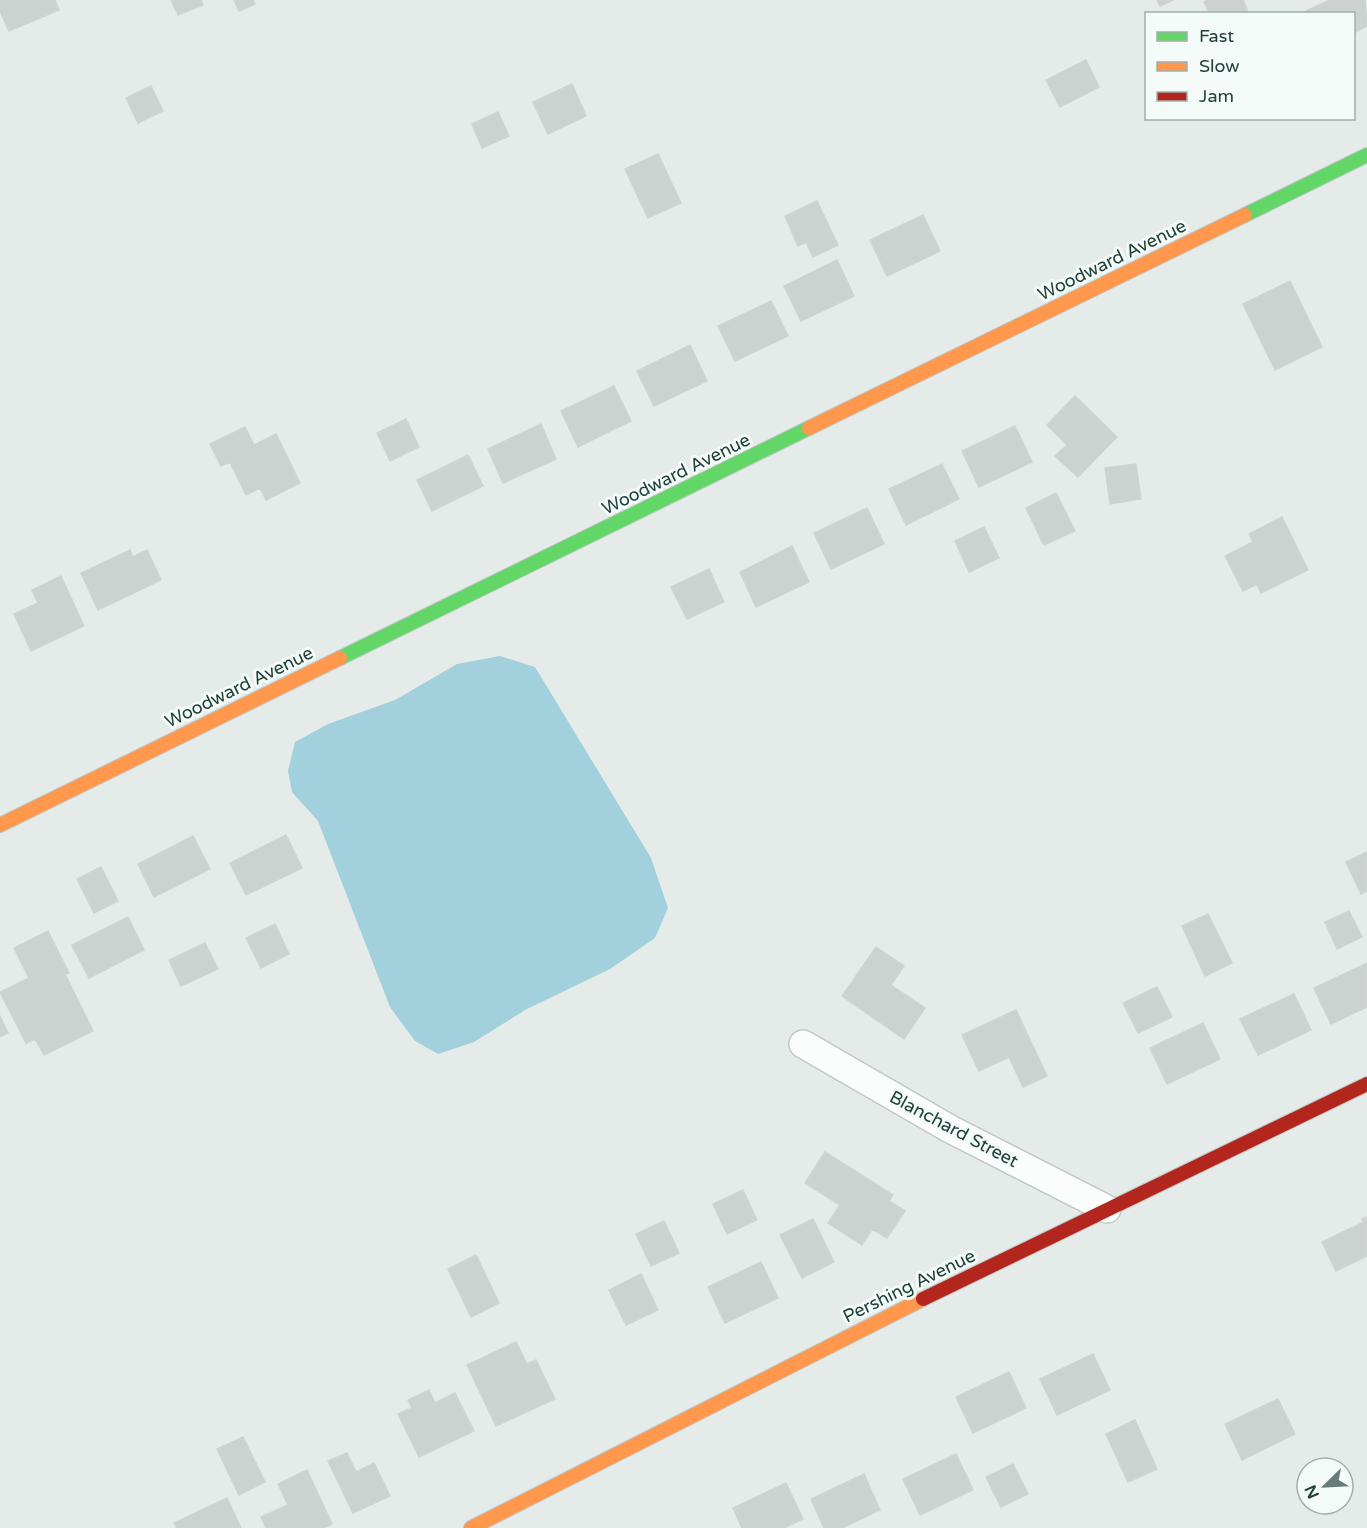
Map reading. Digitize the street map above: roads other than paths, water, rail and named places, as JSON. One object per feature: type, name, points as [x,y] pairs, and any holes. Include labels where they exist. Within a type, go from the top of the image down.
[{"type":"street","name":"Woodward Avenue","points":[[0,825],[1367,155]]},
{"type":"street","name":"Blanchard Street","points":[[803,1044],[950,1129],[1107,1209]]},
{"type":"street","name":"Pershing Avenue","points":[[471,1528],[660,1429],[1367,1084]]},
{"type":"water","points":[[500,656],[535,667],[651,858],[668,908],[655,938],[610,969],[525,1010],[474,1042],[438,1054],[415,1041],[390,1007],[318,821],[292,792],[288,771],[295,742],[328,724],[395,700],[457,664]]}]
